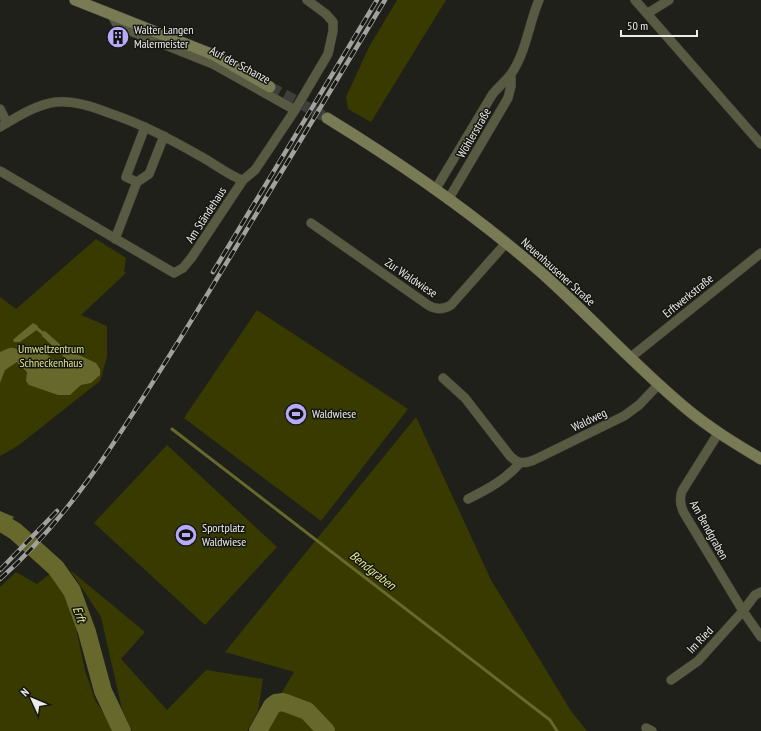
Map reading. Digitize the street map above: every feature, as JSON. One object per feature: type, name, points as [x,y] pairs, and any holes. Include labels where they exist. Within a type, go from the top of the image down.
[{"type":"main road","name":"Auf der Schanze","points":[[75,0],[214,55],[270,87]]},
{"type":"main road","name":"Neuenhausener Straße","points":[[327,118],[378,150],[506,243],[551,282],[690,412],[761,459]]},
{"type":"street","name":"Am Ständehaus","points":[[0,171],[174,273],[178,271],[185,266],[192,257],[243,180],[255,170],[295,110],[328,54],[333,31],[333,22],[326,14],[307,0]]},
{"type":"street","name":"Wöhlerstraße","points":[[448,200],[508,98],[511,74],[520,54],[539,0]]},
{"type":"street","points":[[635,0],[648,13],[761,144]]},
{"type":"street","points":[[648,13],[670,0]]},
{"type":"street","name":"Auf der Schanze","points":[[111,14],[118,26],[213,64],[295,110]]},
{"type":"street","name":"Wöhlerstraße","points":[[435,190],[496,89],[511,74]]},
{"type":"street","points":[[0,108],[4,125],[36,108],[49,103],[71,102],[92,107],[145,127],[164,136],[217,165],[235,177],[243,180]]},
{"type":"street","points":[[137,182],[126,177],[145,127]]},
{"type":"street","points":[[116,239],[137,182],[149,174],[164,136]]},
{"type":"street","name":"Zur Waldwiese","points":[[311,223],[428,305],[436,309],[445,308],[451,304],[506,243]]},
{"type":"street","name":"Erftwerkstraße","points":[[631,357],[761,253]]},
{"type":"street","points":[[443,378],[465,398],[510,456],[520,463]]},
{"type":"street","name":"Waldweg","points":[[468,499],[502,481],[520,463],[534,460],[624,416],[639,405],[659,384]]},
{"type":"street","name":"Am Bendgraben","points":[[719,432],[682,491],[680,500],[684,512],[743,611],[761,637]]},
{"type":"street","name":"Im Ried","points":[[671,680],[698,661],[743,611],[754,595],[761,592]]},
{"type":"green space","points":[[397,0],[446,0],[371,122],[348,109],[346,97],[369,47]]},
{"type":"green space","name":"Umweltzentrum Schneckenhaus","points":[[96,239],[126,258],[124,272],[126,273],[81,315],[107,326],[107,357],[100,381],[19,445],[0,456],[0,297],[16,309]]},
{"type":"green space","name":"Waldwiese","points":[[257,310],[408,409],[321,521],[184,418]]},
{"type":"green space","points":[[416,417],[491,580],[571,711],[587,731],[259,731],[294,672],[225,652]]},
{"type":"green space","name":"Sportplatz Waldwiese","points":[[167,445],[277,547],[205,625],[94,523]]},
{"type":"green space","points":[[70,570],[145,632],[121,659],[167,710],[206,670],[263,679],[258,711],[247,731],[132,731],[122,709],[101,617]]},
{"type":"green space","points":[[16,572],[37,584],[51,573],[68,598],[85,671],[96,702],[117,731],[0,731],[0,587]]},
{"type":"shaded area","points":[[33,323],[38,326],[38,329],[20,342],[14,342],[13,340],[15,338]]},
{"type":"shaded area","points":[[45,331],[64,348],[96,363],[100,369],[100,375],[91,383],[81,385],[70,395],[58,395],[29,385],[26,381],[27,372],[17,362],[5,370],[0,383],[0,352],[7,349],[13,348],[18,350],[36,346],[57,362],[64,360],[64,357],[42,336],[42,332]]},
{"type":"shaded area","points":[[0,511],[14,517],[0,532]]},
{"type":"waterway","name":"Bendgraben","points":[[35,327],[45,335]]},
{"type":"waterway","name":"Bendgraben","points":[[172,429],[550,720],[557,731]]},
{"type":"waterway","name":"Erft","points":[[0,522],[15,531],[56,568],[72,591],[87,632],[103,691],[122,731]]},
{"type":"waterway","name":"Erft","points":[[258,731],[272,706],[276,703],[283,702],[307,711],[326,731]]},
{"type":"tunnel","points":[[270,87],[327,118]]},
{"type":"railway","points":[[213,272],[377,0]]},
{"type":"railway","points":[[0,579],[53,525],[76,496],[119,435],[206,297],[385,0]]},
{"type":"railway","points":[[0,570],[57,511]]},
{"type":"place","name":"Walter Langen Malermeister","points":[[118,37]]},
{"type":"place","name":"Waldwiese","points":[[296,414]]},
{"type":"place","name":"Sportplatz Waldwiese","points":[[186,535]]}]
